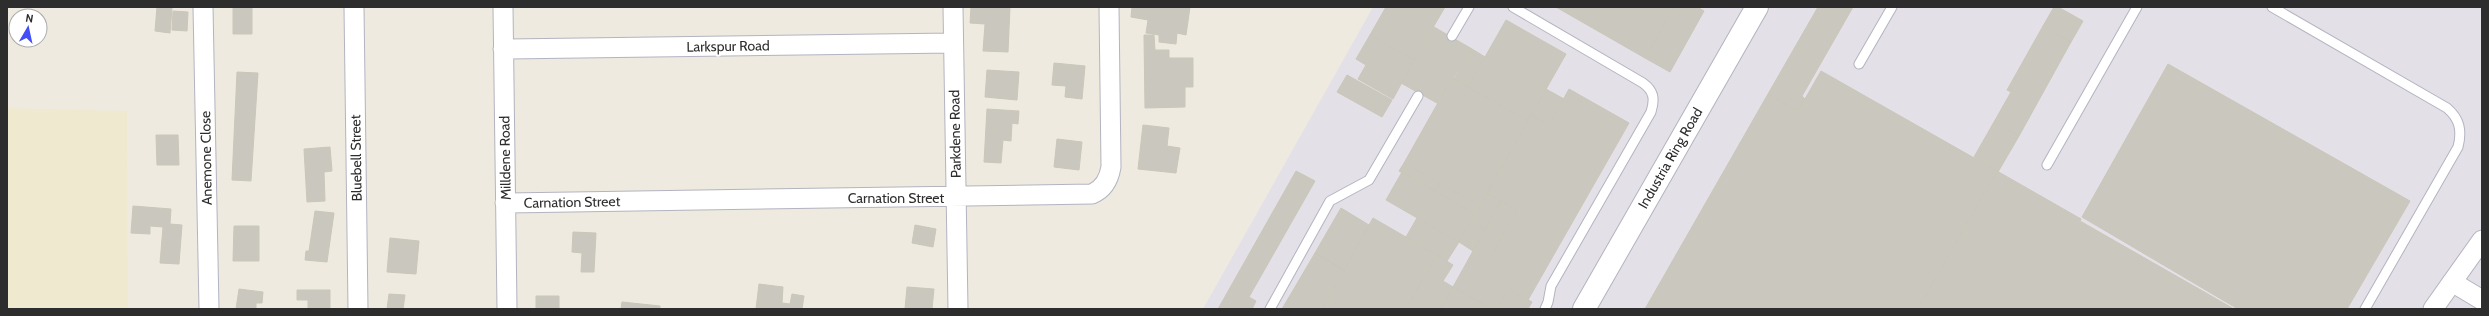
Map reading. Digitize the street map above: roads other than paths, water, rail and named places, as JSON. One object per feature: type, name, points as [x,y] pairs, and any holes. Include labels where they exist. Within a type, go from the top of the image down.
[{"type":"street","name":"Anemone Close","points":[[203,7],[209,309]]},
{"type":"street","name":"Bluebell Street","points":[[354,7],[358,309]]},
{"type":"street","name":"Milldene Road","points":[[503,7],[507,309]]},
{"type":"street","name":"Parkdene Road","points":[[953,7],[958,309]]},
{"type":"street","name":"Carnation Street","points":[[505,203],[1088,195],[1103,187],[1110,175],[1111,167],[1109,7]]},
{"type":"street","name":"Industria Ring Road","points":[[1584,309],[1757,7]]},
{"type":"street","name":"Larkspur Road","points":[[503,49],[953,43]]},
{"type":"street","points":[[2433,309],[2482,240]]},
{"type":"street","points":[[2452,282],[2482,300]]},
{"type":"lane","points":[[1452,36],[1470,7]]},
{"type":"lane","points":[[1513,7],[1643,83],[1653,92],[1654,97],[1651,112],[1551,286],[1545,309]]},
{"type":"lane","points":[[1859,64],[1892,7]]},
{"type":"lane","points":[[2046,165],[2138,7]]},
{"type":"lane","points":[[2272,7],[2447,108],[2458,120],[2460,137],[2458,147],[2365,309]]},
{"type":"lane","points":[[1270,309],[1330,201],[1369,180],[1418,96]]}]
